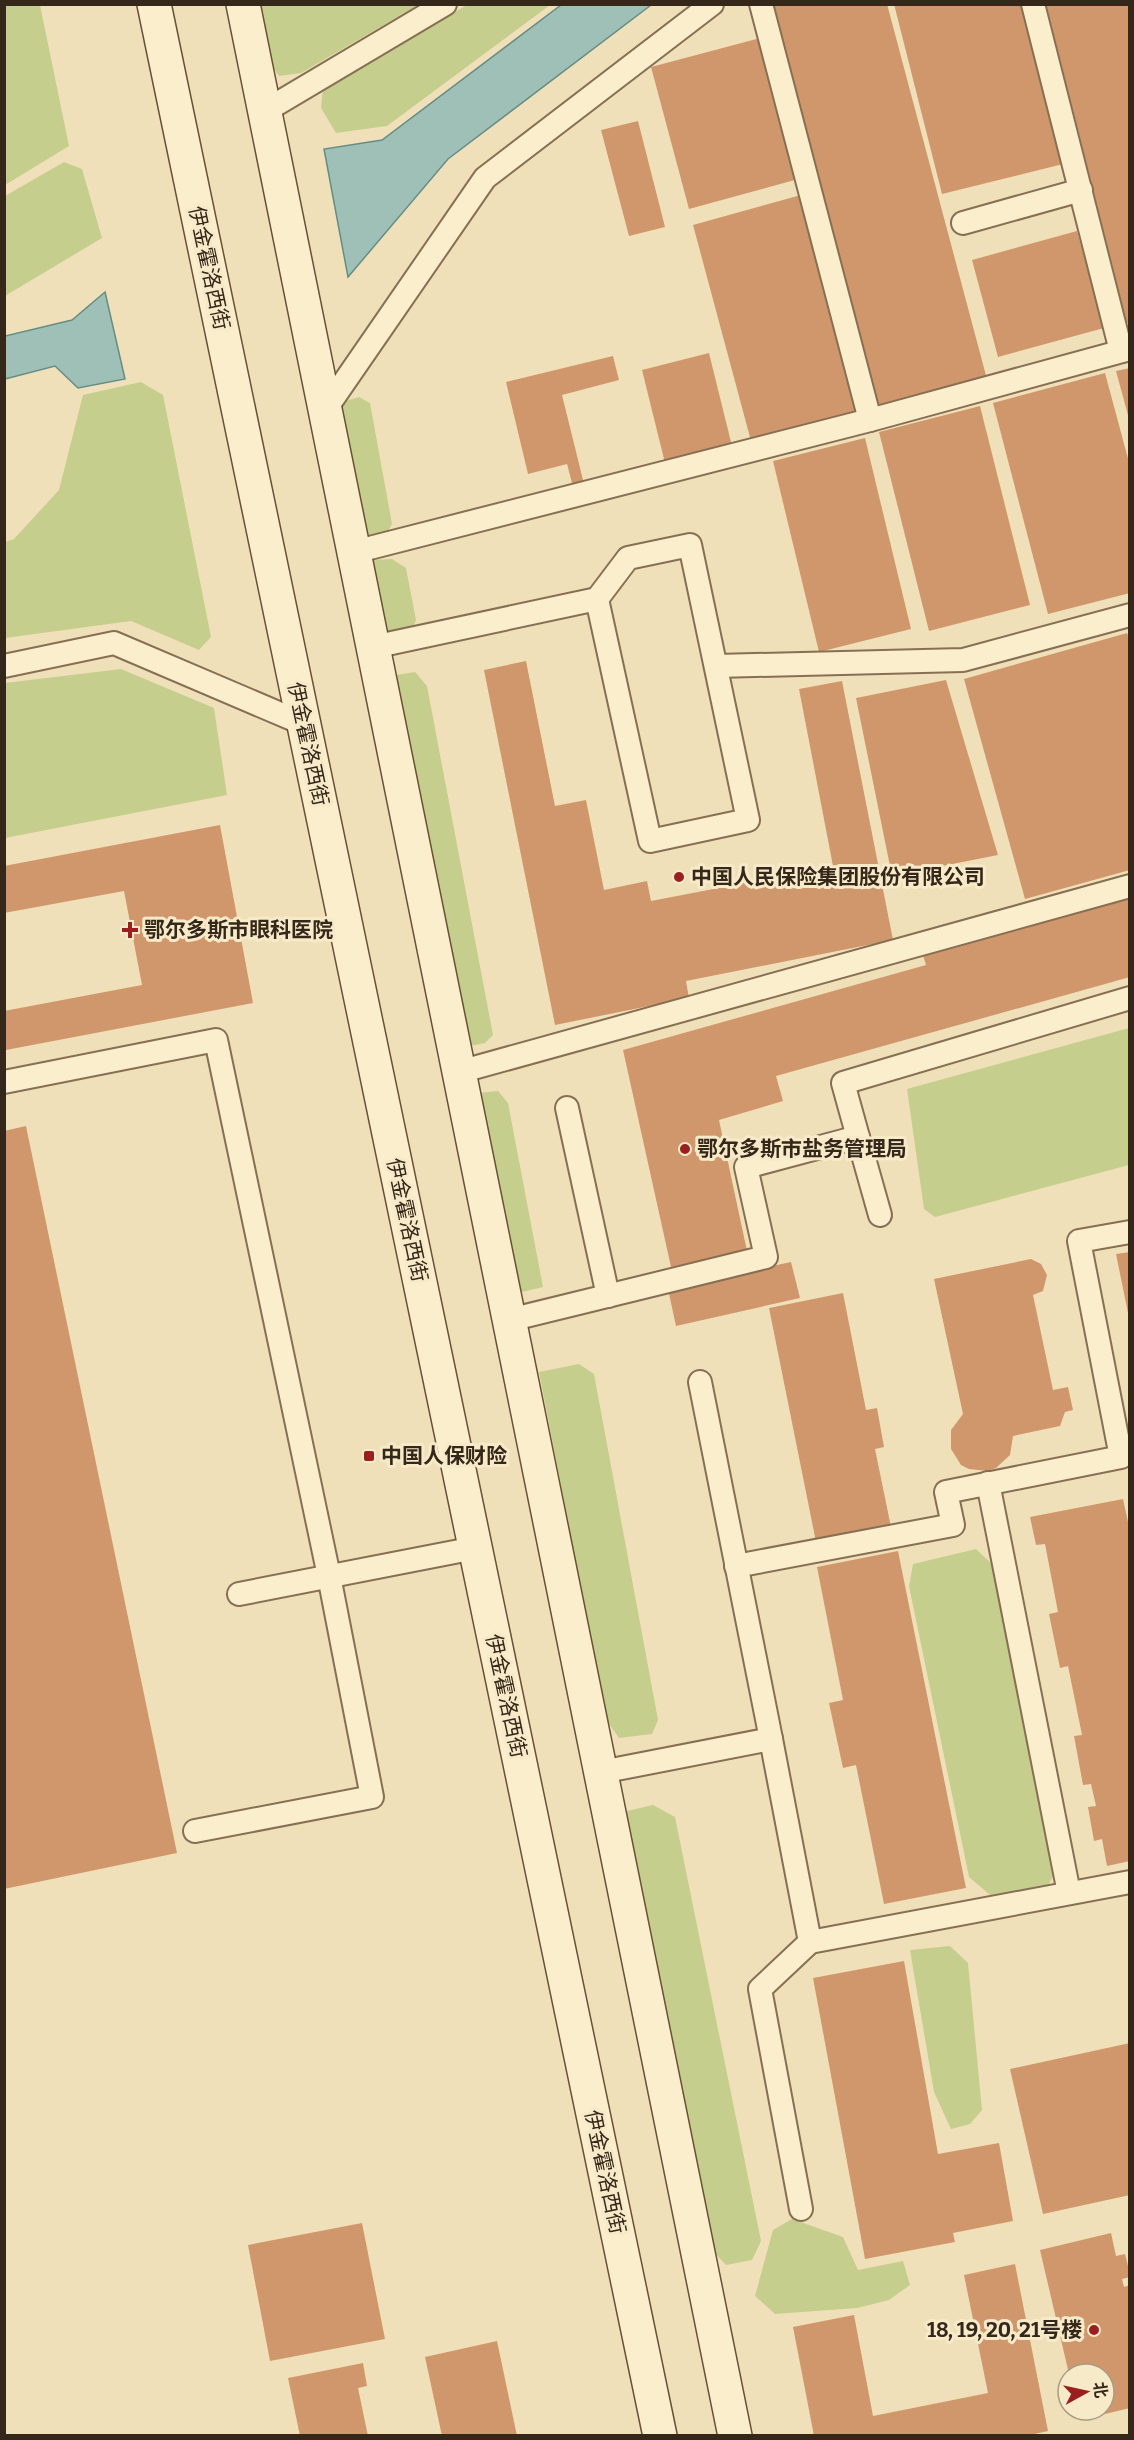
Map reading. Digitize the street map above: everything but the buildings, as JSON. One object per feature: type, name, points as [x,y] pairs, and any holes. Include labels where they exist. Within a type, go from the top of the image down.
[{"type":"street","name":"伊金霍洛西街","points":[[154,4],[660,2436]]},
{"type":"street","points":[[243,4],[735,2436]]},
{"type":"lane","points":[[265,111],[445,4]]},
{"type":"lane","points":[[325,410],[485,178],[712,4]]},
{"type":"lane","points":[[761,4],[870,420]]},
{"type":"lane","points":[[354,552],[870,420],[1125,350],[1033,4]]},
{"type":"lane","points":[[963,223],[1081,190]]},
{"type":"lane","points":[[373,647],[597,599],[627,558],[690,545],[748,820],[650,841],[597,599]]},
{"type":"lane","points":[[716,666],[963,660],[1130,615]]},
{"type":"lane","points":[[4,666],[114,643],[304,724]]},
{"type":"lane","points":[[459,1072],[1130,886]]},
{"type":"lane","points":[[880,1215],[843,1083],[1130,998]]},
{"type":"lane","points":[[4,1082],[216,1040],[329,1576],[372,1797],[195,1831]]},
{"type":"lane","points":[[567,1108],[608,1296]]},
{"type":"lane","points":[[509,1320],[766,1257],[746,1167],[858,1137]]},
{"type":"lane","points":[[736,1566],[953,1525],[946,1492],[1125,1459],[1079,1241],[1130,1232]]},
{"type":"lane","points":[[700,1382],[810,1942]]},
{"type":"lane","points":[[988,1483],[1069,1893]]},
{"type":"lane","points":[[239,1594],[475,1548]]},
{"type":"lane","points":[[601,1773],[771,1739]]},
{"type":"lane","points":[[801,2209],[760,1989],[810,1942],[1130,1882]]},
{"type":"green space","points":[[4,5],[40,5],[69,146],[5,185]]},
{"type":"green space","points":[[254,5],[418,5],[301,73],[279,76],[263,53]]},
{"type":"green space","points":[[467,5],[550,5],[387,126],[336,133],[321,108],[323,88]]},
{"type":"green space","points":[[64,162],[82,169],[102,238],[5,296],[5,196]]},
{"type":"green space","points":[[141,382],[163,395],[211,637],[199,650],[131,621],[5,638],[5,542],[14,539],[59,490],[83,395]]},
{"type":"green space","points":[[359,397],[370,403],[392,524],[387,533],[368,537],[357,525],[337,416],[342,402]]},
{"type":"green space","points":[[392,559],[406,568],[416,620],[411,632],[388,637],[366,576],[374,560]]},
{"type":"green space","points":[[121,669],[214,708],[227,795],[5,838],[5,683]]},
{"type":"green space","points":[[415,672],[427,686],[493,1035],[485,1043],[470,1046],[389,687],[396,675]]},
{"type":"green space","points":[[1129,1028],[1129,1165],[935,1217],[924,1209],[907,1089]]},
{"type":"green space","points":[[498,1091],[508,1103],[543,1287],[522,1292],[507,1275],[478,1093]]},
{"type":"green space","points":[[579,1364],[594,1374],[658,1720],[652,1734],[619,1738],[607,1721],[539,1372]]},
{"type":"green space","points":[[976,1549],[992,1564],[1053,1876],[1048,1886],[990,1895],[969,1877],[909,1586],[913,1564]]},
{"type":"green space","points":[[653,1805],[675,1817],[761,2241],[752,2260],[726,2265],[709,2247],[623,1830],[627,1811]]},
{"type":"green space","points":[[950,1946],[968,1963],[982,2110],[970,2124],[951,2129],[934,2092],[910,1950]]},
{"type":"green space","points":[[792,2219],[843,2237],[858,2270],[903,2261],[910,2285],[889,2300],[857,2308],[775,2314],[755,2296],[773,2230]]},
{"type":"water","points":[[561,5],[651,5],[448,159],[348,277],[324,149],[382,140]]},
{"type":"water","points":[[105,292],[125,379],[78,388],[55,366],[5,379],[5,336],[72,320]]},
{"type":"place","name":"中国人民保险集团股份有限公司","points":[[679,877]]},
{"type":"place","name":"鄂尔多斯市眼科医院","points":[[130,930]]},
{"type":"place","name":"鄂尔多斯市盐务管理局","points":[[685,1149]]},
{"type":"place","name":"中国人保财险","points":[[369,1456]]},
{"type":"place","name":"18, 19, 20, 21号楼","points":[[1094,2330]]}]
